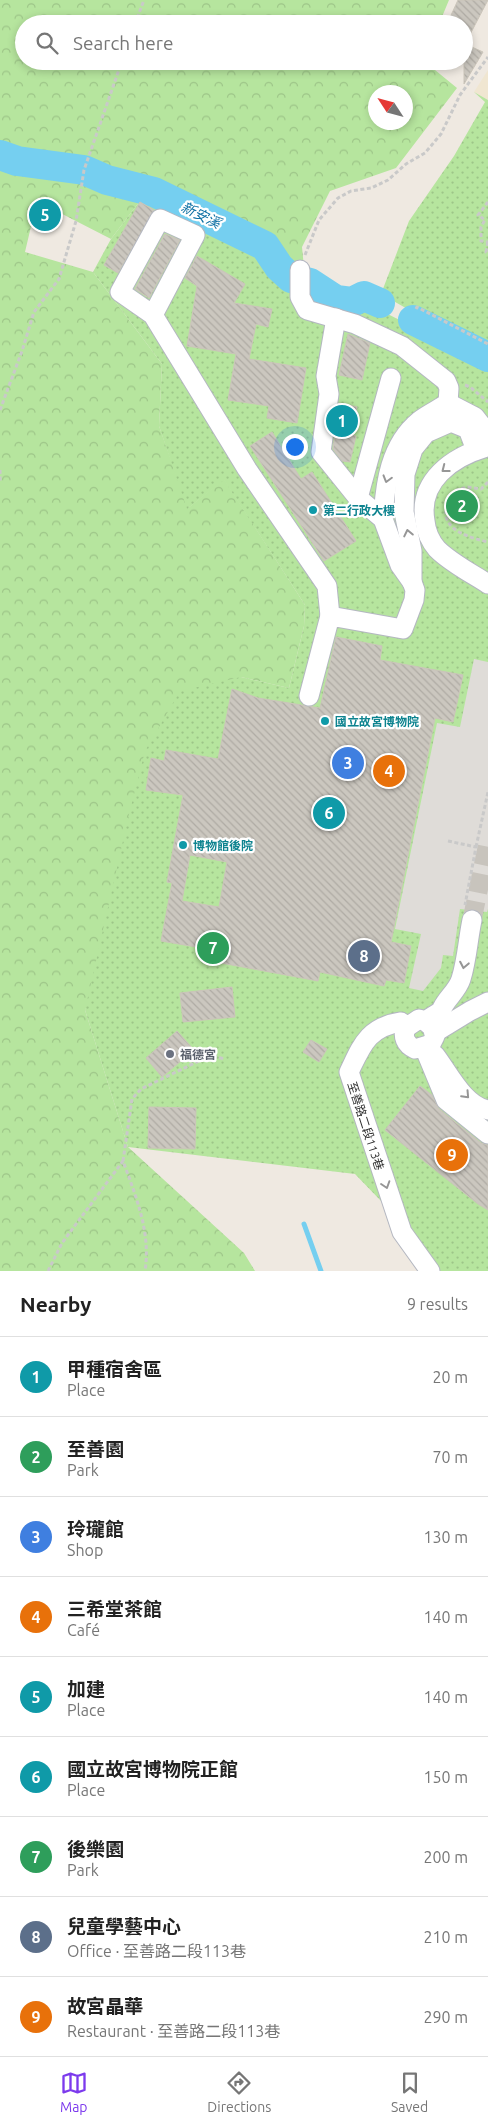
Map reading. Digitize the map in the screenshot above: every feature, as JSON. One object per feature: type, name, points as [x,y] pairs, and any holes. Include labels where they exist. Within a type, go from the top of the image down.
[{"type":"street","points":[[153,315],[195,235],[160,219],[120,292],[153,315],[247,469],[326,586],[330,616],[309,696]]},
{"type":"street","points":[[300,278],[301,301],[307,310],[355,324],[402,346],[446,382],[449,395],[475,417],[488,434]]},
{"type":"street","points":[[336,318],[326,376],[329,394],[320,452],[358,498],[382,519]]},
{"type":"street","points":[[358,498],[391,378]]},
{"type":"street","points":[[330,616],[403,629],[414,600],[415,590],[412,582],[400,565],[382,519],[385,483],[400,441],[419,421],[449,395]]},
{"type":"street","points":[[412,582],[412,551],[404,512],[405,474],[414,449],[426,433],[452,422],[468,429],[482,448],[444,468],[430,484],[422,509],[426,530],[436,548],[488,584]]},
{"type":"street","name":"至善路二段113巷","points":[[428,1037],[443,1004],[451,998],[461,979],[468,916]]},
{"type":"street","points":[[407,1027],[404,1035],[409,1045],[415,1049],[428,1037],[488,1002]]},
{"type":"street","name":"至善路二段113巷","points":[[428,1037],[419,1019],[407,1027],[401,1022],[387,1024],[366,1038],[349,1072],[402,1232],[430,1271]]},
{"type":"street","points":[[428,1037],[465,1097],[481,1109],[488,1110]]},
{"type":"street","points":[[428,1037],[446,1100],[488,1134]]},
{"type":"path","points":[[138,15],[144,0]]},
{"type":"path","points":[[300,278],[319,220],[328,208],[338,198],[351,191],[371,188],[388,180],[406,164],[425,153],[441,134],[460,95],[488,57]]},
{"type":"path","points":[[0,410],[34,312],[59,279],[76,221],[84,170],[119,70]]},
{"type":"path","points":[[488,202],[478,215],[485,220],[481,227],[481,241],[488,242],[486,252],[488,252]]},
{"type":"path","points":[[416,309],[417,307],[488,344]]},
{"type":"path","points":[[449,395],[456,384],[470,386],[488,402]]},
{"type":"path","points":[[0,470],[0,481]]},
{"type":"path","points":[[482,488],[488,482]]},
{"type":"path","points":[[488,491],[482,488],[467,487],[454,491],[448,500],[446,514],[449,527],[462,536],[488,542]]},
{"type":"path","points":[[468,916],[476,846],[488,792]]},
{"type":"path","points":[[448,841],[476,846]]},
{"type":"path","points":[[48,1271],[62,1243],[123,1161],[132,1099],[141,1090],[211,1055],[224,1059]]},
{"type":"path","points":[[123,1161],[138,1201],[144,1228],[148,1254],[144,1271]]},
{"type":"shaded area","points":[[488,70],[488,100],[474,92]]},
{"type":"shaded area","points":[[474,659],[488,662],[488,909],[487,912],[460,909],[453,956],[443,955],[441,968],[423,991],[409,988],[421,934],[395,929],[437,723],[460,727]]},
{"type":"green space","points":[[0,0],[449,0],[443,15],[15,15],[15,70],[435,70],[457,88],[396,168],[330,191],[302,247],[307,298],[146,193],[111,239],[37,201],[25,252],[93,272],[162,364],[159,426],[188,508],[224,479],[305,605],[304,626],[289,688],[241,677],[85,1010],[128,1147],[244,1253],[255,1271],[0,1271]]},
{"type":"green space","points":[[474,92],[488,100],[488,350],[434,324],[381,294],[409,221],[454,156],[485,102]]},
{"type":"green space","name":"國立故宮博物院","points":[[146,193],[215,229],[309,296],[348,313],[370,305],[488,365],[488,1271],[440,1271],[409,1230],[355,1174],[128,1147],[85,1010],[145,751],[180,691],[241,677],[289,688],[304,626],[305,605],[224,480],[187,509],[159,426],[162,364],[93,272],[111,239]]},
{"type":"building","points":[[458,0],[488,0],[473,29],[473,15],[451,15]]},
{"type":"building","points":[[473,48],[483,52],[473,69]]},
{"type":"building","points":[[464,70],[472,70],[464,84]]},
{"type":"building","points":[[37,201],[58,205],[52,231],[31,226]]},
{"type":"building","points":[[140,202],[154,210],[118,273],[104,265]]},
{"type":"building","points":[[165,234],[180,240],[149,298],[135,289]]},
{"type":"building","points":[[197,256],[245,284],[234,303],[272,309],[268,327],[256,324],[249,359],[306,368],[297,423],[267,418],[269,406],[228,400],[236,354],[187,346],[197,286],[185,278]]},
{"type":"building","points":[[348,334],[370,343],[362,380],[339,375]]},
{"type":"building","points":[[339,403],[357,407],[351,435],[356,436],[350,462],[342,461],[333,449]]},
{"type":"building","name":"第二行政大樓","points":[[272,432],[301,479],[312,472],[356,541],[324,561],[250,446]]},
{"type":"building","points":[[336,637],[382,646],[380,660],[463,675],[453,722],[435,718],[391,942],[411,946],[404,983],[386,980],[384,986],[320,972],[318,981],[205,960],[208,949],[161,941],[172,883],[167,882],[183,795],[146,790],[151,758],[164,761],[166,750],[218,759],[232,689],[258,698],[320,708]],"holes":[[[190,855],[227,862],[219,907],[182,901]]]},
{"type":"building","points":[[232,987],[235,1017],[183,1022],[180,993]]},
{"type":"building","name":"福德宮","points":[[177,1031],[194,1050],[162,1077],[146,1058]]},
{"type":"building","points":[[311,1040],[327,1049],[319,1062],[303,1052]]},
{"type":"building","points":[[420,1086],[432,1095],[439,1109],[481,1143],[488,1145],[488,1210],[385,1130]]},
{"type":"building","points":[[149,1107],[196,1108],[195,1149],[148,1148]]},
{"type":"waterway","name":"新安溪","points":[[0,155],[17,161],[84,170],[107,180],[154,192],[265,246],[279,267],[291,278],[310,283],[336,300],[352,302],[364,296],[380,303]]},
{"type":"waterway","name":"新安溪","points":[[413,320],[488,357]]},
{"type":"waterway","points":[[304,1224],[321,1271]]},
{"type":"tunnel","points":[[472,920],[488,843]]},
{"type":"place","name":"加建","points":[[45,215]]},
{"type":"place","name":"甲種宿舍區","points":[[342,421]]},
{"type":"place","name":"至善園","points":[[462,506]]},
{"type":"place","name":"第二行政大樓","points":[[313,510]]},
{"type":"place","name":"國立故宮博物院","points":[[325,721]]},
{"type":"place","name":"玲瓏館","points":[[348,763]]},
{"type":"place","name":"三希堂茶館","points":[[389,771]]},
{"type":"place","name":"國立故宮博物院正館","points":[[329,813]]},
{"type":"place","name":"博物館後院","points":[[183,845]]},
{"type":"place","name":"後樂園","points":[[213,948]]},
{"type":"place","name":"兒童學藝中心","points":[[364,956]]},
{"type":"place","name":"福德宮","points":[[170,1054]]},
{"type":"place","name":"故宮晶華","points":[[452,1155]]}]
